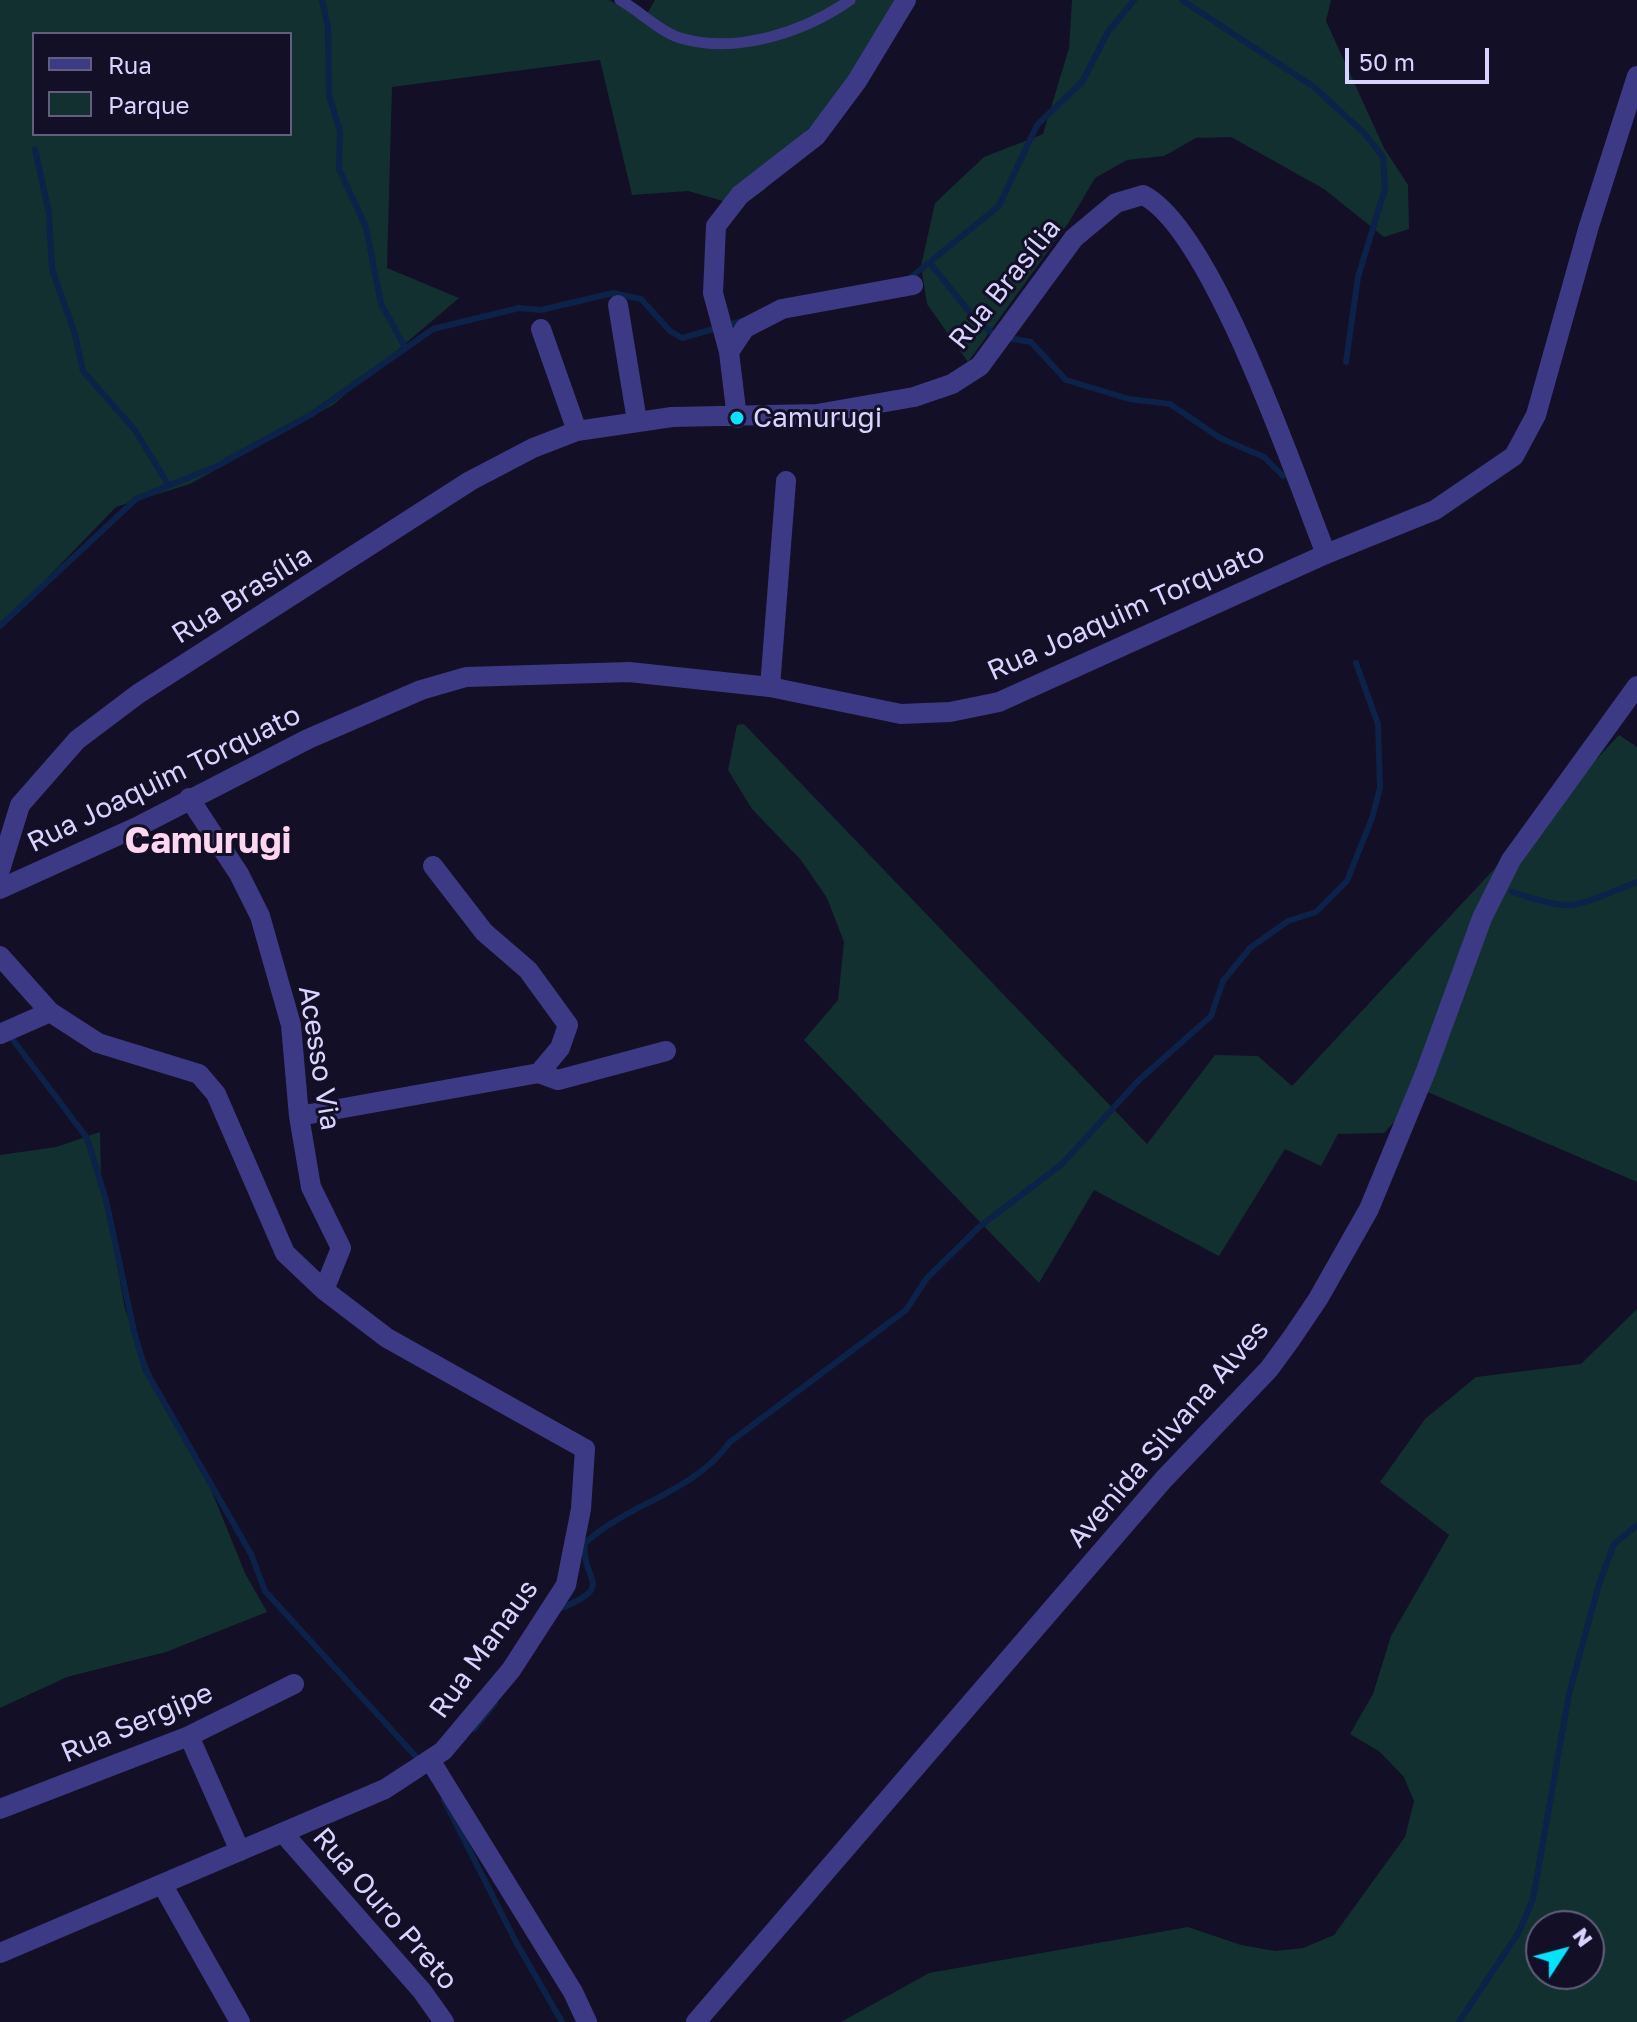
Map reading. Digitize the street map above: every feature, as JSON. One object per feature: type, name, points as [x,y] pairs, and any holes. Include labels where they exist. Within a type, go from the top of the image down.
[{"type":"street","points":[[737,418],[729,352],[713,293],[716,226],[740,195],[816,136],[857,81],[906,0]]},
{"type":"street","name":"Rua Joaquim Torquato","points":[[0,889],[141,825],[308,739],[421,690],[466,677],[629,672],[770,687],[901,714],[950,712],[999,702],[1326,554],[1435,510],[1514,456],[1536,415],[1589,226],[1637,76]]},
{"type":"street","name":"Rua Brasília","points":[[0,870],[20,805],[77,740],[138,694],[470,481],[533,448],[577,431],[637,421],[817,414],[914,397],[952,384],[980,366],[1074,238],[1116,203],[1143,195],[1160,203],[1206,270],[1249,358],[1326,554]]},
{"type":"street","points":[[729,352],[745,328],[782,309],[913,285]]},
{"type":"street","points":[[618,305],[637,421]]},
{"type":"street","points":[[541,329],[577,431]]},
{"type":"street","points":[[770,687],[786,481]]},
{"type":"street","name":"Avenida Silvana Alves","points":[[696,2022],[1164,1479],[1269,1369],[1298,1329],[1369,1209],[1426,1071],[1482,918],[1511,860],[1637,686]]},
{"type":"street","name":"Acesso Via","points":[[189,798],[239,874],[260,916],[291,1025],[299,1116],[311,1187],[341,1248],[324,1290]]},
{"type":"street","points":[[433,866],[484,932],[528,970],[568,1025],[560,1048],[539,1073]]},
{"type":"street","points":[[0,956],[50,1012],[98,1043],[199,1074],[216,1094],[285,1253],[324,1290]]},
{"type":"street","points":[[0,1034],[50,1012]]},
{"type":"street","points":[[299,1116],[539,1073],[558,1080],[666,1051]]},
{"type":"street","name":"Rua Manaus","points":[[0,1953],[385,1789],[430,1760],[443,1751],[511,1670],[566,1585],[581,1509],[585,1449],[387,1338],[324,1290]]},
{"type":"street","name":"Rua Sergipe","points":[[0,1809],[189,1736],[294,1684]]},
{"type":"street","points":[[189,1736],[240,1851]]},
{"type":"street","points":[[430,1760],[573,1992],[587,2022]]},
{"type":"street","name":"Rua Ouro Preto","points":[[283,1833],[413,1981],[444,2022]]},
{"type":"street","points":[[162,1884],[240,2022]]},
{"type":"lane","points":[[620,0],[681,39],[714,44],[772,36],[823,19],[850,0]]},
{"type":"lane","points":[[886,30],[891,0]]},
{"type":"green space","points":[[0,0],[609,0],[644,19],[655,0],[900,0],[839,97],[802,135],[791,159],[764,190],[747,202],[730,203],[688,191],[632,195],[600,60],[392,87],[387,268],[459,298],[333,405],[190,484],[116,507],[0,627]]},
{"type":"green space","points":[[1072,0],[1331,0],[1326,21],[1384,148],[1408,185],[1409,229],[1384,237],[1324,189],[1231,137],[1196,138],[1164,156],[1127,160],[1095,178],[1069,222],[968,362],[927,304],[921,266],[935,203],[984,157],[1043,134],[1069,48]]},
{"type":"green space","points":[[744,724],[1147,1144],[1215,1055],[1258,1056],[1292,1086],[1619,735],[1637,747],[1637,1182],[1423,1090],[1384,1133],[1338,1134],[1321,1166],[1285,1149],[1219,1256],[1094,1190],[1039,1283],[804,1040],[838,1000],[844,942],[827,898],[801,860],[752,809],[728,770],[737,725]]},
{"type":"green space","points":[[100,1132],[101,1176],[125,1309],[152,1376],[206,1477],[245,1573],[267,1612],[166,1652],[67,1677],[0,1708],[0,1155],[56,1147]]},
{"type":"green space","points":[[1637,1309],[1637,2022],[841,2022],[929,1973],[1188,1927],[1241,1945],[1275,1951],[1303,1948],[1334,1935],[1405,1837],[1414,1801],[1404,1777],[1380,1752],[1350,1734],[1373,1694],[1391,1636],[1449,1535],[1380,1482],[1425,1419],[1476,1377],[1581,1364]]},
{"type":"waterway","points":[[322,0],[328,27],[329,95],[340,131],[339,169],[366,227],[381,304],[405,347]]},
{"type":"waterway","points":[[910,278],[999,206],[1037,125],[1082,82],[1108,32],[1134,0]]},
{"type":"waterway","points":[[1182,0],[1314,87],[1364,133],[1383,157],[1385,189],[1358,277],[1346,362]]},
{"type":"waterway","points":[[35,149],[49,213],[52,269],[75,334],[83,371],[134,429],[168,484]]},
{"type":"waterway","points":[[930,263],[975,319],[997,337]]},
{"type":"waterway","points":[[0,626],[136,499],[217,466],[312,414],[433,329],[519,308],[541,310],[613,293],[641,299],[670,331],[682,338],[742,321]]},
{"type":"waterway","points":[[1008,338],[1031,342],[1066,380],[1129,399],[1170,404],[1220,438],[1264,457],[1283,476]]},
{"type":"waterway","points":[[559,1609],[577,1601],[592,1588],[585,1543],[621,1517],[698,1474],[730,1442],[906,1310],[927,1278],[979,1227],[1062,1164],[1138,1081],[1211,1016],[1223,981],[1250,948],[1288,921],[1316,912],[1347,881],[1372,818],[1380,788],[1378,724],[1356,663]]},
{"type":"waterway","points":[[1512,892],[1564,905],[1587,902],[1637,882]]},
{"type":"waterway","points":[[10,1036],[87,1138],[106,1200],[145,1369],[251,1554],[265,1591],[419,1760]]},
{"type":"waterway","points":[[1459,2022],[1519,1932],[1533,1899],[1569,1694],[1599,1584],[1614,1544],[1637,1525]]},
{"type":"waterway","points":[[474,1729],[495,1703]]},
{"type":"waterway","points":[[444,1800],[516,1942],[562,2022]]},
{"type":"place","name":"Camurugi","points":[[737,418]]},
{"type":"district","name":"Camurugi","points":[[208,842]]}]
